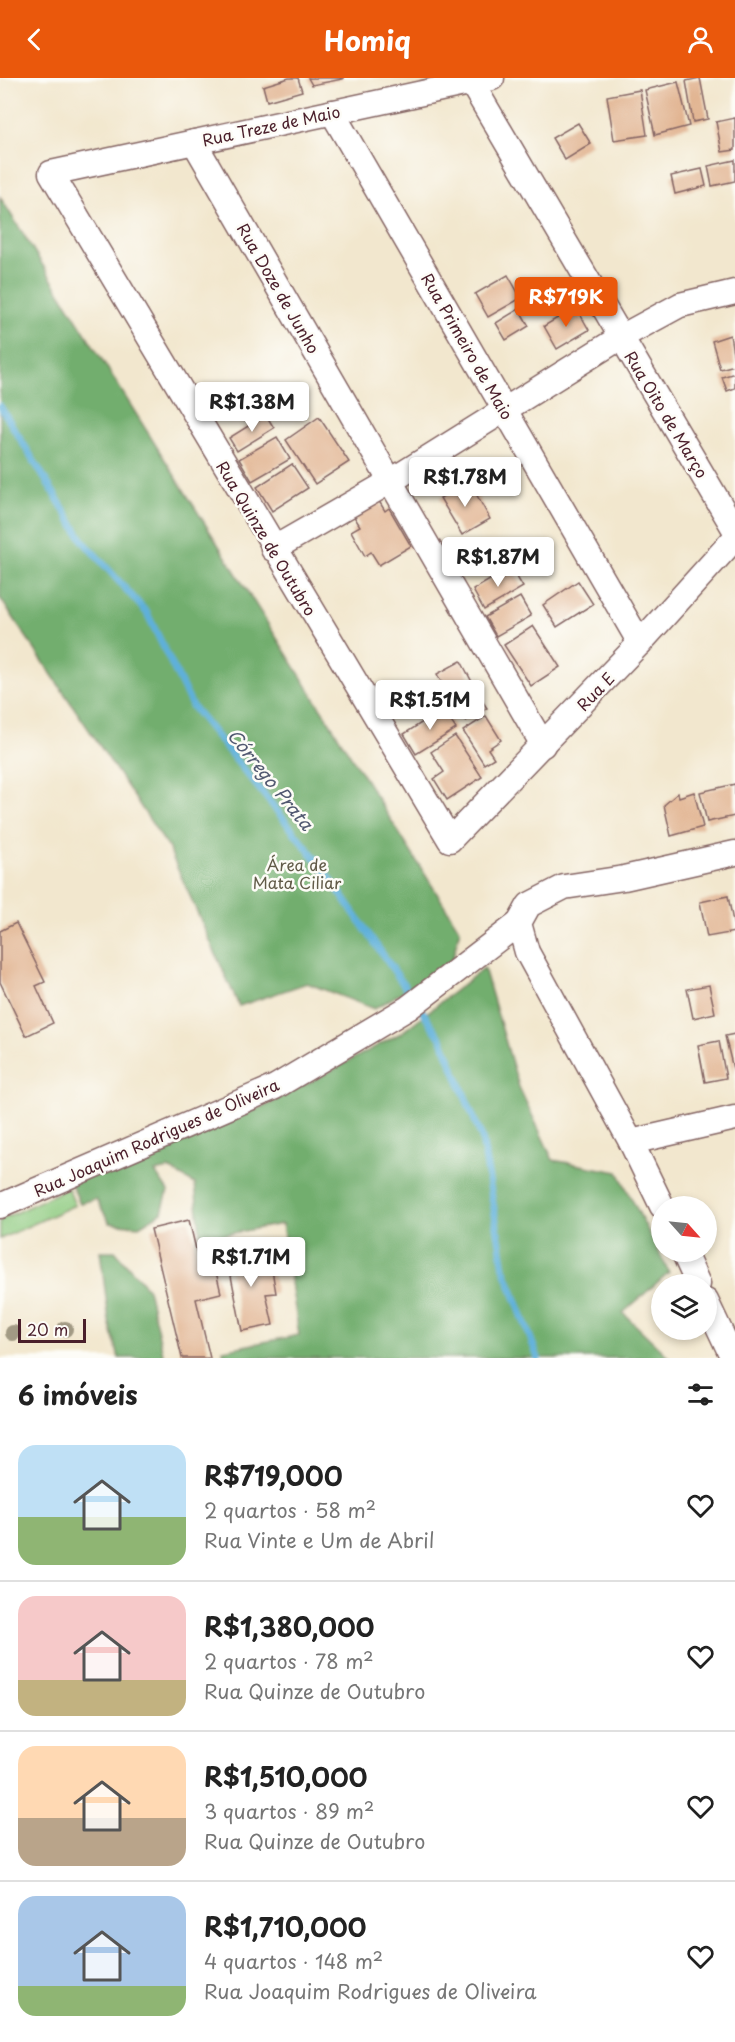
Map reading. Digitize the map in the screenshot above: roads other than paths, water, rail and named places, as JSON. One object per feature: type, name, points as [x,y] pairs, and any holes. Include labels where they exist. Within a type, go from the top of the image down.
[{"type":"street","name":"Rua Treze de Maio","points":[[51,173],[481,80]]},
{"type":"street","name":"Rua Oito de Março","points":[[481,80],[621,337],[735,530]]},
{"type":"street","name":"Rua Primeiro de Maio","points":[[332,112],[640,643]]},
{"type":"street","name":"Rua Doze de Junho","points":[[194,142],[543,745]]},
{"type":"street","name":"Rua Quinze de Outubro","points":[[51,173],[273,549],[450,840]]},
{"type":"street","points":[[273,549],[391,481],[621,337],[680,304],[735,292]]},
{"type":"street","name":"Rua E","points":[[450,840],[640,643],[735,538]]},
{"type":"street","name":"Rua Joaquim Rodrigues de Oliveira","points":[[0,1206],[275,1087],[408,1008],[519,923],[529,905],[564,887],[624,878],[735,853]]},
{"type":"street","points":[[519,923],[526,951],[631,1142],[657,1196]]},
{"type":"street","points":[[631,1142],[735,1118]]},
{"type":"street","points":[[717,1324],[733,1358]]},
{"type":"waterway","name":"Córrego Prata","points":[[0,406],[84,542],[147,613],[192,706],[320,864],[442,1040],[482,1138],[504,1268],[538,1358]]},
{"type":"park label","name":"Área de Mata Ciliar","points":[[297,873]]}]
